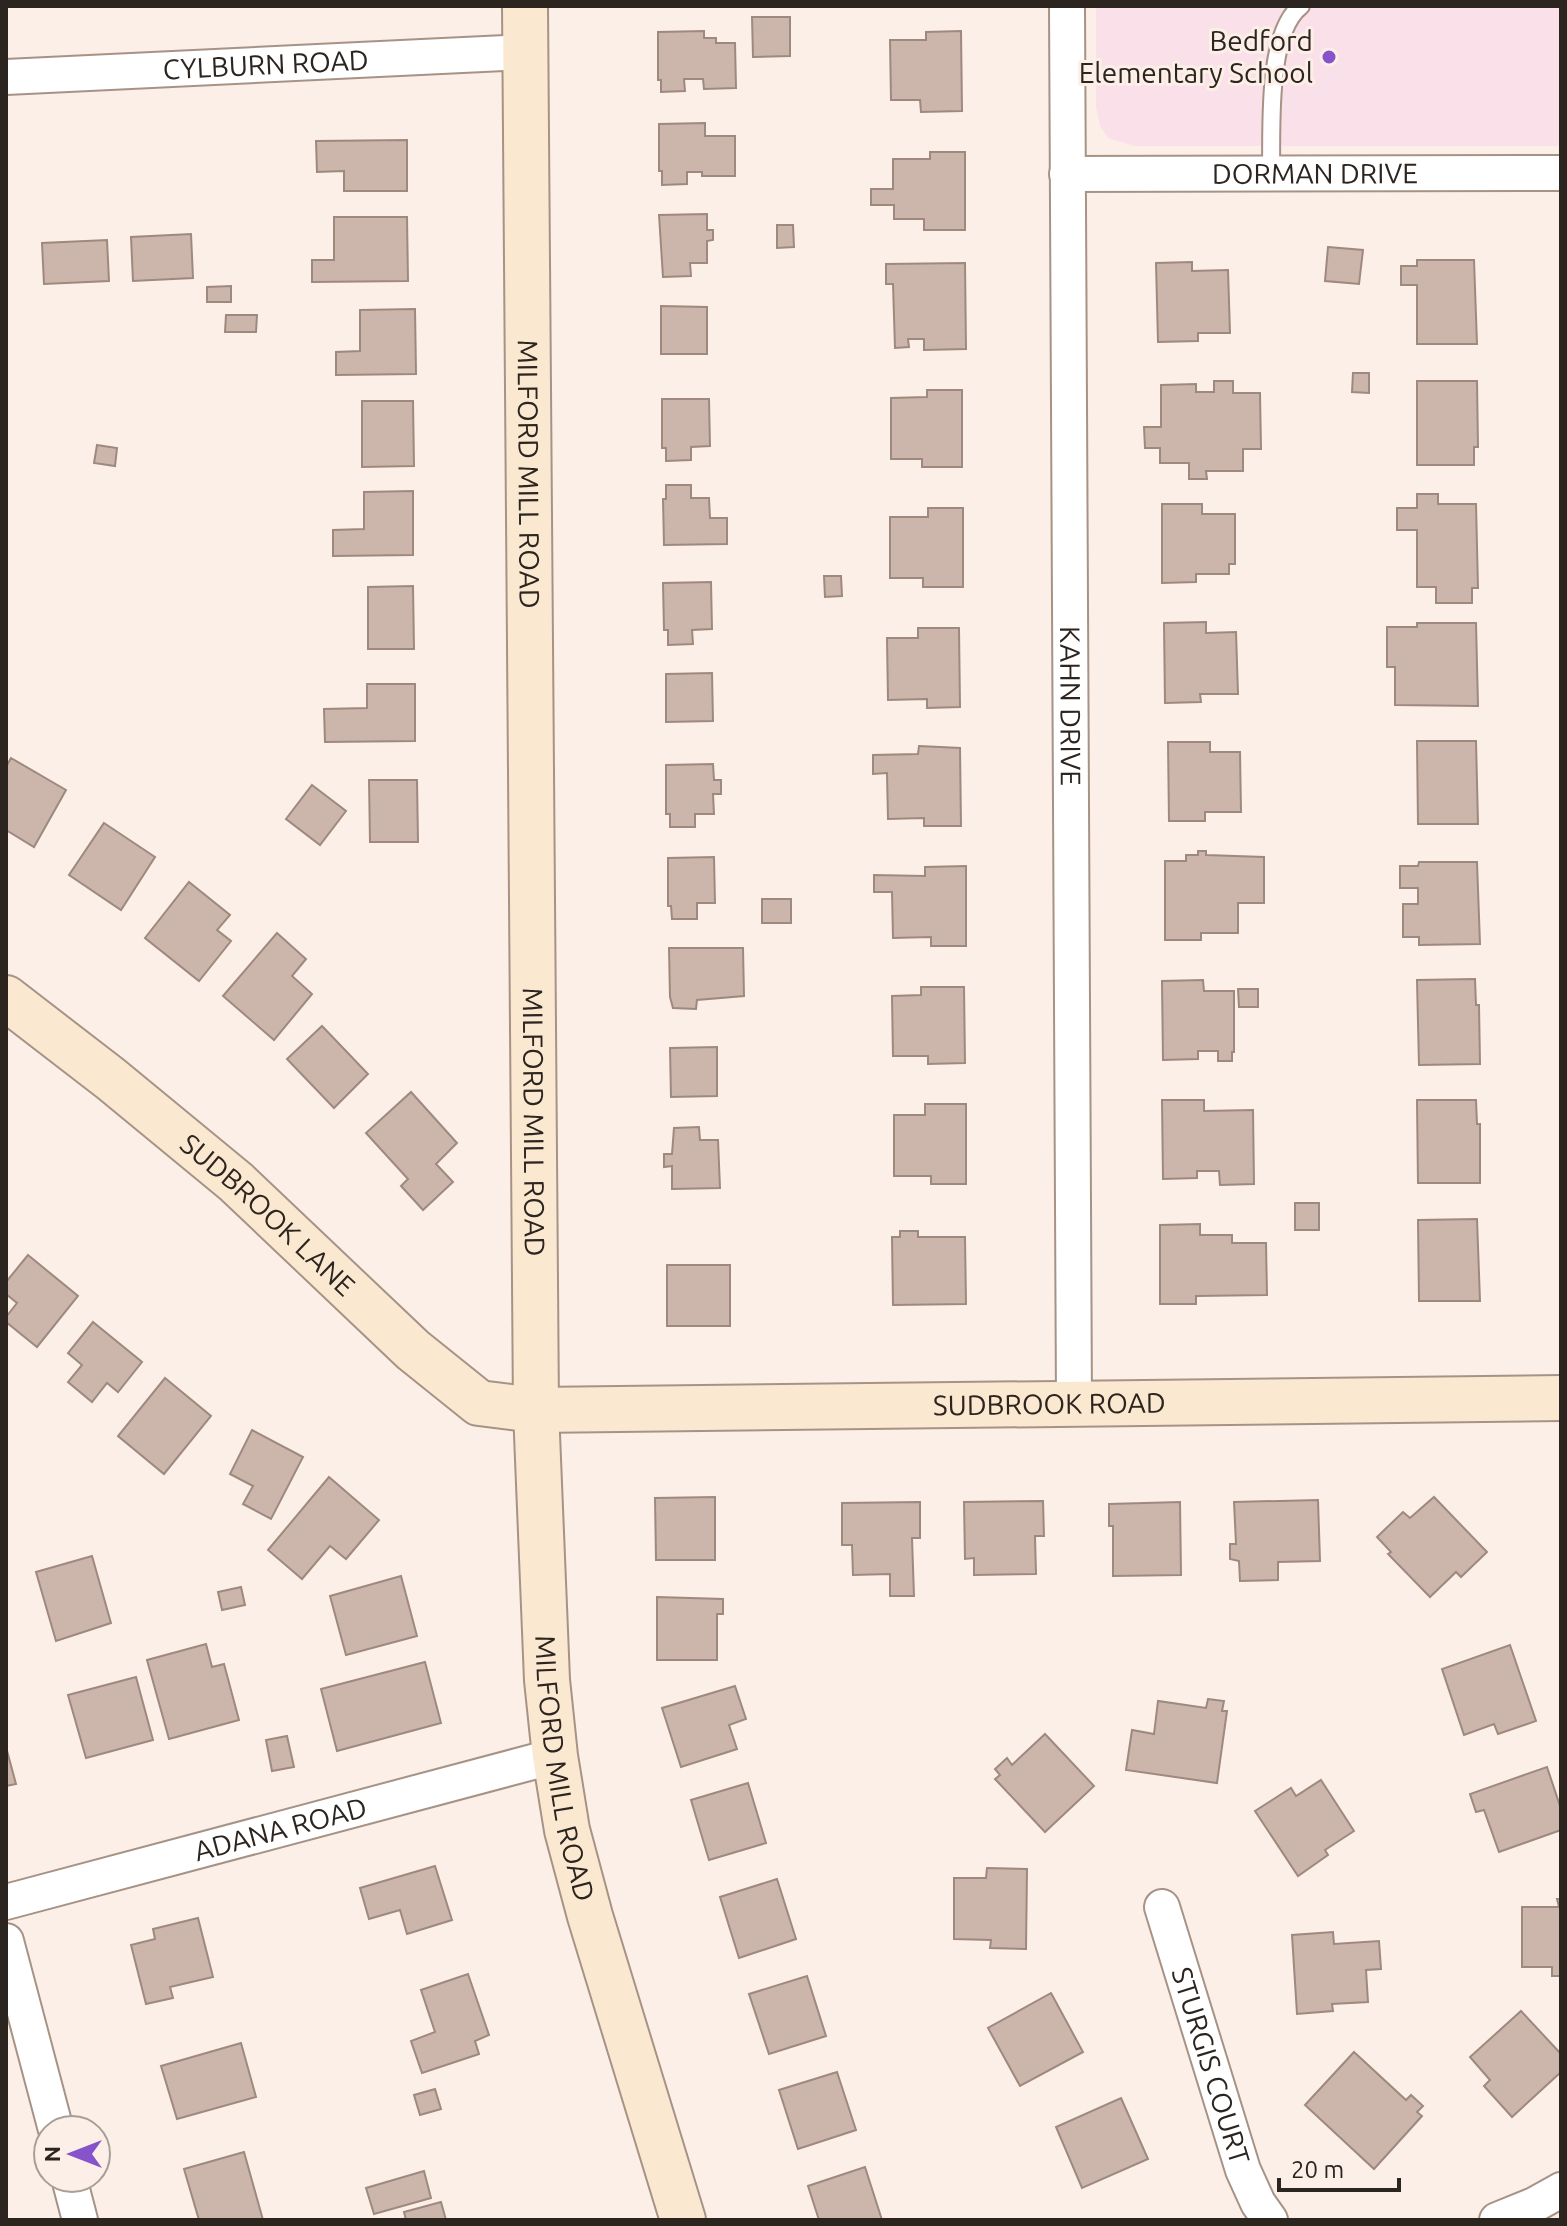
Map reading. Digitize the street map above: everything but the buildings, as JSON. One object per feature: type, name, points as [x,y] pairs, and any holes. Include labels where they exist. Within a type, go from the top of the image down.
[{"type":"main road","name":"MILFORD MILL ROAD","points":[[525,6],[536,1410],[547,1680],[567,1830],[590,1916],[683,2220]]},
{"type":"main road","name":"SUDBROOK LANE","points":[[6,998],[236,1182],[413,1350],[479,1403],[536,1410]]},
{"type":"main road","name":"SUDBROOK ROAD","points":[[536,1410],[1561,1398]]},
{"type":"street","name":"KAHN DRIVE","points":[[1067,6],[1074,1404]]},
{"type":"street","name":"CYLBURN ROAD","points":[[6,77],[525,52]]},
{"type":"street","name":"DORMAN DRIVE","points":[[1067,174],[1561,173]]},
{"type":"street","name":"ADANA ROAD","points":[[6,1902],[555,1756]]},
{"type":"street","name":"STURGIS COURT","points":[[1162,1907],[1243,2170],[1258,2203],[1270,2220]]},
{"type":"street","points":[[6,1941],[52,2114]]},
{"type":"street","points":[[1497,2220],[1561,2190]]},
{"type":"street","points":[[73,2194],[80,2220]]},
{"type":"lane","points":[[1271,172],[1273,69],[1290,8]]},
{"type":"shaded area","name":"Bedford Elementary School","points":[[1096,6],[1561,6],[1561,146],[1134,146],[1108,138],[1100,126],[1096,107]]},
{"type":"place","name":"Bedford Elementary School","points":[[1329,57]]}]
